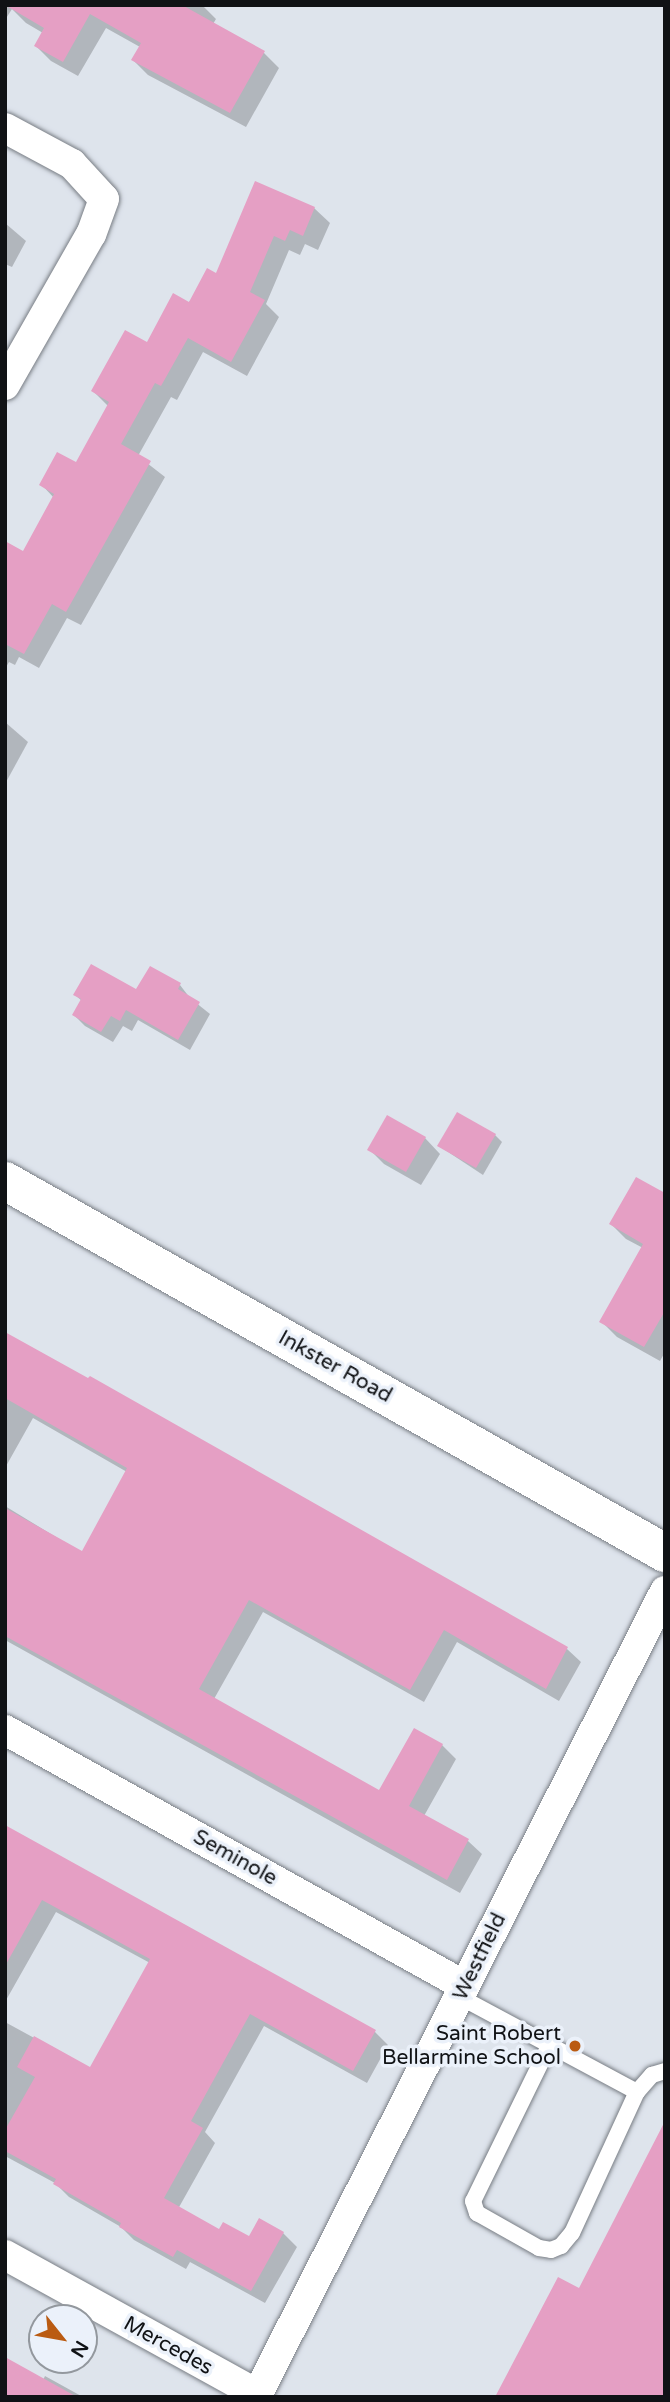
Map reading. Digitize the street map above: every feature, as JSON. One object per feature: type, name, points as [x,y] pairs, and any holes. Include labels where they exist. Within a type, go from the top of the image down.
[{"type":"main road","name":"Inkster Road","points":[[5,1181],[665,1553]]},
{"type":"street","points":[[5,128],[72,164],[104,199],[91,234],[5,385]]},
{"type":"street","name":"Westfield","points":[[257,2396],[665,1591]]},
{"type":"street","name":"Seminole","points":[[5,1730],[463,1991]]},
{"type":"street","name":"Mercedes","points":[[5,2255],[257,2396]]},
{"type":"lane","points":[[463,1991],[550,2044],[637,2092]]},
{"type":"lane","points":[[550,2044],[478,2186],[473,2201],[477,2213],[539,2248],[551,2250],[561,2246],[572,2233],[637,2092],[652,2074],[665,2071]]},
{"type":"building","points":[[5,5],[182,5],[265,51],[230,113],[131,60],[141,43],[90,14],[63,62],[34,46],[44,28]]},
{"type":"building","points":[[255,181],[315,207],[303,236],[290,230],[285,241],[274,236],[250,292],[265,300],[231,362],[188,338],[161,386],[155,383],[121,444],[151,461],[66,612],[52,604],[24,654],[5,644],[5,541],[23,551],[54,494],[39,485],[57,452],[76,462],[109,402],[91,391],[125,330],[147,342],[173,293],[189,302],[207,268],[216,273]]},
{"type":"building","points":[[91,964],[136,989],[150,966],[181,983],[178,989],[200,1002],[178,1040],[126,1010],[120,1021],[111,1016],[101,1032],[72,1015],[81,999],[73,995]]},
{"type":"building","points":[[457,1112],[496,1134],[476,1168],[437,1146]]},
{"type":"building","points":[[387,1115],[426,1137],[406,1172],[367,1150]]},
{"type":"building","points":[[636,1177],[665,1193],[665,1311],[644,1347],[599,1322],[643,1244],[609,1224]]},
{"type":"building","points":[[5,1332],[88,1378],[90,1376],[568,1647],[546,1689],[444,1630],[410,1690],[249,1600],[199,1689],[379,1790],[414,1728],[443,1744],[409,1806],[469,1839],[447,1880],[5,1636],[5,1508],[82,1551],[127,1468],[5,1398]]},
{"type":"building","points":[[5,1825],[376,2030],[353,2071],[250,2014],[191,2121],[203,2128],[164,2198],[219,2229],[223,2222],[249,2236],[259,2218],[284,2232],[251,2291],[177,2250],[173,2257],[119,2227],[121,2223],[53,2184],[56,2179],[5,2151],[5,2130],[35,2077],[17,2067],[34,2036],[90,2067],[150,1959],[42,1900],[5,1966]]},
{"type":"building","points":[[665,2121],[665,2397],[495,2397],[558,2277],[579,2288]]},
{"type":"building","points":[[5,2357],[28,2370],[28,2374],[36,2374],[77,2397],[5,2397]]},
{"type":"place","name":"Saint Robert Bellarmine School","points":[[575,2046]]}]
